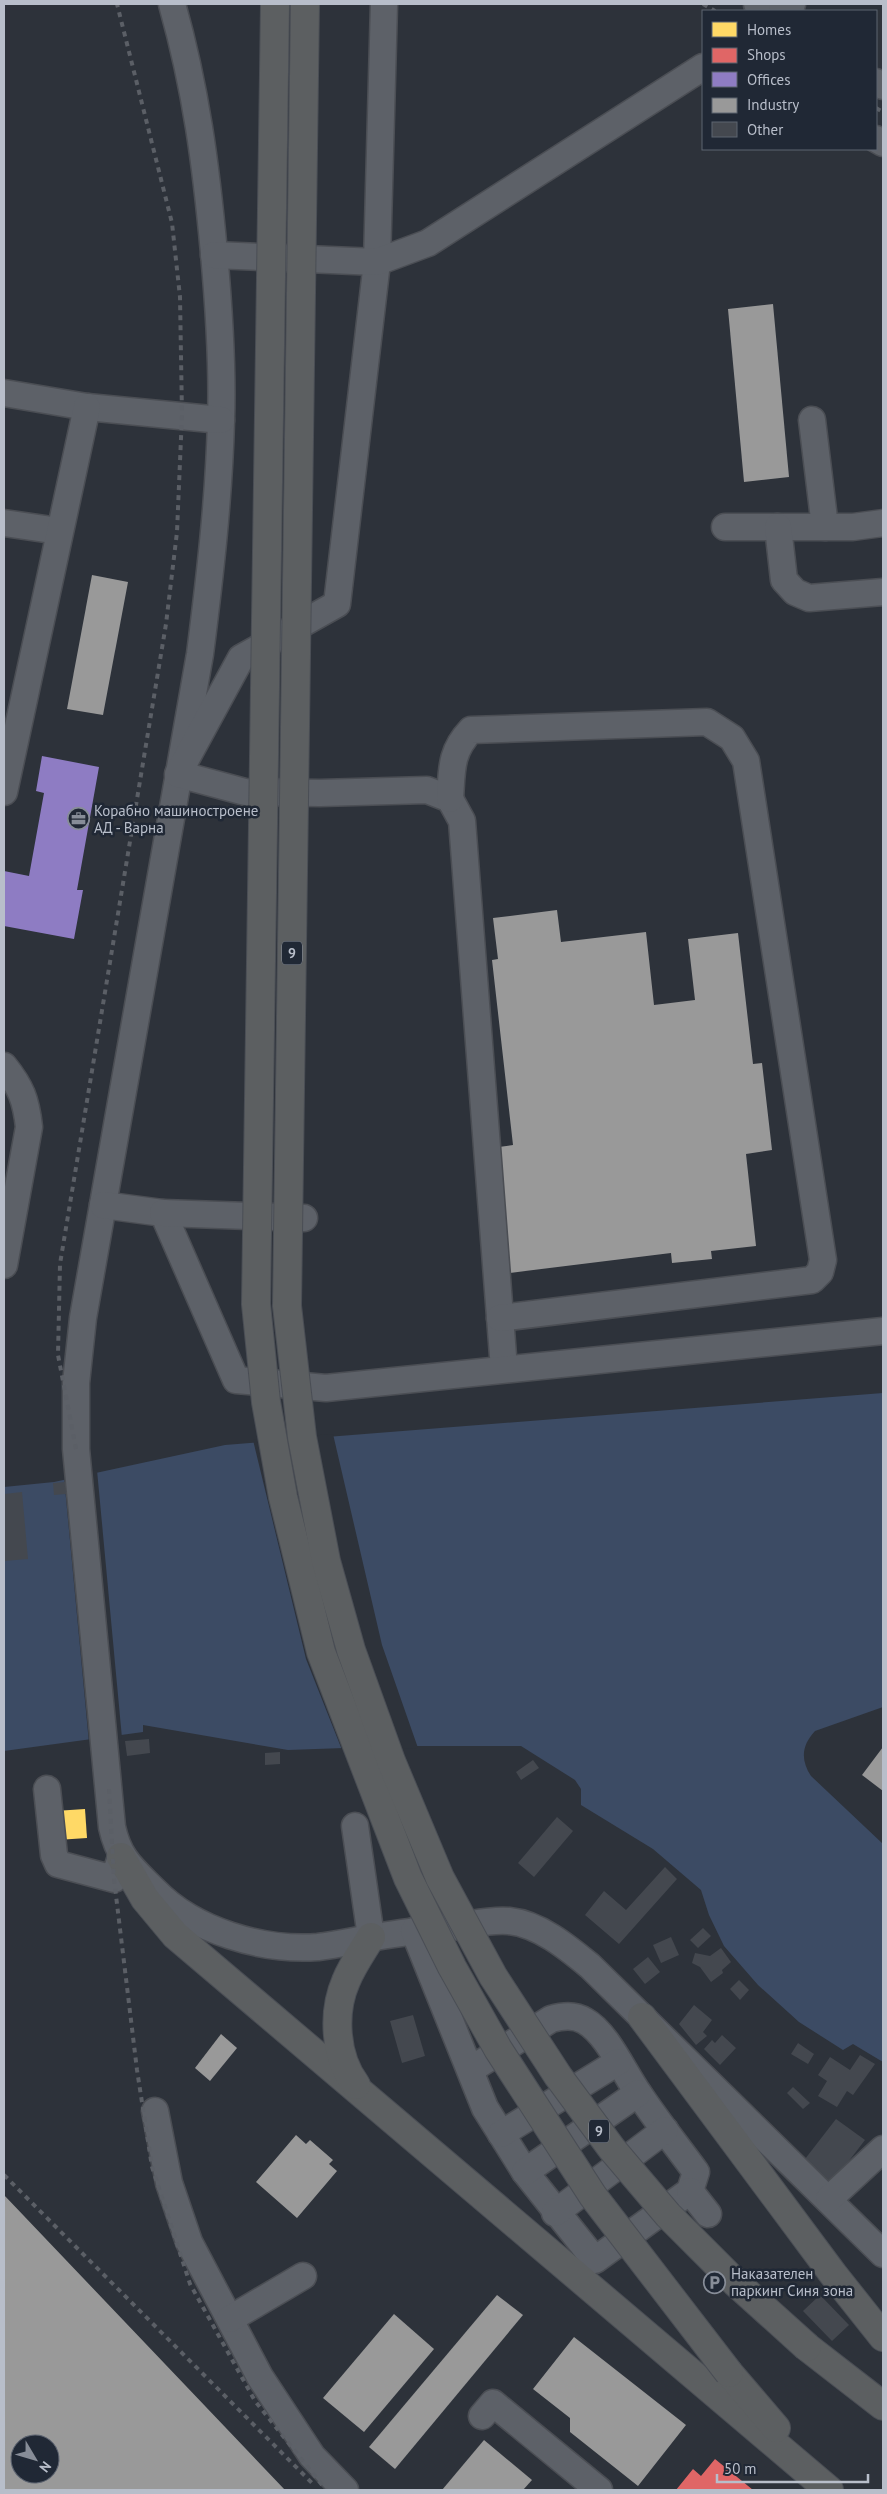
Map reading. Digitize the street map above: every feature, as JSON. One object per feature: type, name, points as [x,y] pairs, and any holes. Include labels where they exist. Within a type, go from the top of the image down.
[{"type":"highway","name":"9","points":[[274,4],[256,1304],[266,1402],[283,1497],[321,1652],[408,1878],[452,1967],[498,2049],[593,2196],[729,2373],[828,2489]]},
{"type":"highway","name":"9","points":[[305,4],[287,1306],[302,1437],[326,1561],[351,1650],[388,1752],[440,1878],[493,1976],[558,2076],[612,2149],[668,2215],[735,2282],[807,2346],[883,2406]]},
{"type":"highway","points":[[121,1857],[150,1905],[175,1935],[828,2489]]},
{"type":"highway","points":[[368,2100],[354,2082],[342,2055],[338,2014],[345,1982],[371,1938]]},
{"type":"highway","points":[[642,2017],[833,2274],[883,2337]]},
{"type":"street","points":[[172,4],[185,50],[204,146],[222,359],[221,420],[218,482],[200,654],[78,1354],[76,1448],[112,1827],[121,1857],[164,1901],[219,1932],[256,1942],[295,1947],[318,1947],[414,1931],[507,1921],[523,1924],[557,1941],[575,1953],[642,2017],[883,2254]]},
{"type":"street","points":[[178,774],[241,658],[337,604],[377,262],[384,4]]},
{"type":"street","points":[[214,255],[377,262],[428,243],[702,68]]},
{"type":"street","points":[[4,393],[87,407],[221,420]]},
{"type":"street","points":[[4,792],[87,407]]},
{"type":"street","points":[[812,420],[825,527]]},
{"type":"street","points":[[4,522],[59,531]]},
{"type":"street","points":[[725,527],[825,527],[883,523]]},
{"type":"street","points":[[778,527],[784,580],[795,592],[810,598],[883,592]]},
{"type":"street","points":[[500,1318],[812,1280],[820,1272],[823,1260],[746,761],[732,738],[707,722],[471,730],[459,742],[453,759],[450,799],[462,821],[500,1318],[504,1369]]},
{"type":"street","points":[[178,774],[245,792],[320,793],[427,790],[450,799]]},
{"type":"street","points":[[4,1066],[18,1084],[27,1105],[29,1127],[4,1265]]},
{"type":"street","points":[[103,1205],[163,1213],[304,1218]]},
{"type":"street","points":[[163,1213],[236,1380],[326,1388],[883,1331]]},
{"type":"street","points":[[47,1789],[54,1855],[58,1864],[114,1879],[121,1857]]},
{"type":"street","points":[[356,1826],[371,1938]]},
{"type":"street","points":[[414,1931],[485,2108],[525,2172],[555,2213],[595,2260],[690,2190],[696,2172],[638,2093],[594,2028],[579,2018],[562,2016],[551,2019],[470,2070]]},
{"type":"street","points":[[501,2134],[618,2062]]},
{"type":"street","points":[[525,2172],[638,2093]]},
{"type":"street","points":[[155,2111],[169,2183],[189,2242],[260,2377],[312,2456],[345,2490]]},
{"type":"street","points":[[555,2213],[665,2130]]},
{"type":"street","points":[[829,2199],[883,2150]]},
{"type":"street","points":[[690,2190],[708,2214]]},
{"type":"street","points":[[230,2319],[303,2276]]},
{"type":"street","points":[[482,2416],[493,2403],[599,2490]]},
{"type":"water","points":[[883,1393],[883,1707],[815,1731],[807,1742],[804,1758],[807,1770],[811,1776],[883,1844],[883,2062],[853,2044],[843,2050],[799,2022],[758,1985],[724,1946],[709,1915],[701,1890],[653,1849],[581,1805],[581,1789],[575,1780],[521,1746],[400,1746],[288,1750],[143,1725],[143,1732],[4,1751],[4,1487],[54,1482],[225,1445]]},
{"type":"pier","points":[[333,1434],[382,1645],[418,1748],[342,1750],[306,1659],[253,1440]]},
{"type":"pier","points":[[97,1470],[122,1738],[89,1743],[64,1477]]},
{"type":"building: Homes","points":[[85,1809],[87,1838],[57,1840],[55,1811]]},
{"type":"building: Shops","points":[[715,2459],[753,2490],[676,2490],[693,2469],[701,2476]]},
{"type":"building: Offices","points":[[42,756],[99,767],[77,890],[83,890],[74,939],[4,926],[4,871],[29,876],[44,793],[36,791]]},
{"type":"building: Industry","points":[[773,304],[789,477],[744,482],[728,309]]},
{"type":"building: Industry","points":[[92,575],[128,582],[103,715],[67,709]]},
{"type":"building: Industry","points":[[557,910],[561,942],[646,932],[654,1005],[695,1000],[688,939],[738,933],[753,1064],[762,1063],[772,1150],[746,1154],[756,1246],[711,1251],[712,1259],[672,1263],[671,1253],[501,1274],[499,1147],[513,1145],[492,960],[498,959],[493,918]]},
{"type":"building: Industry","points":[[883,1747],[883,1791],[862,1775]]},
{"type":"building: Industry","points":[[221,2034],[237,2048],[210,2081],[195,2068]]},
{"type":"building: Industry","points":[[296,2135],[306,2144],[310,2140],[333,2160],[329,2164],[337,2171],[297,2218],[256,2182]]},
{"type":"building: Industry","points":[[4,2195],[285,2490],[4,2490]]},
{"type":"building: Industry","points":[[497,2295],[523,2315],[395,2469],[369,2447]]},
{"type":"building: Industry","points":[[394,2314],[434,2349],[364,2432],[323,2398]]},
{"type":"building: Industry","points":[[574,2337],[686,2425],[638,2486],[570,2432],[570,2418],[533,2389]]},
{"type":"building: Industry","points":[[484,2440],[532,2480],[523,2490],[442,2490]]},
{"type":"building: Other","points":[[65,1482],[66,1494],[54,1495],[53,1483]]},
{"type":"building: Other","points":[[22,1492],[28,1559],[4,1561],[4,1494]]},
{"type":"building: Other","points":[[149,1739],[150,1753],[127,1756],[125,1741]]},
{"type":"building: Other","points":[[280,1752],[280,1764],[265,1765],[265,1753]]},
{"type":"building: Other","points":[[533,1760],[539,1768],[521,1780],[516,1772]]},
{"type":"building: Other","points":[[557,1817],[573,1831],[534,1877],[518,1863]]},
{"type":"building: Other","points":[[665,1867],[677,1879],[619,1944],[585,1915],[604,1891],[626,1910]]},
{"type":"building: Other","points":[[703,1928],[711,1936],[698,1948],[690,1940]]},
{"type":"building: Other","points":[[671,1937],[679,1955],[661,1963],[653,1945]]},
{"type":"building: Other","points":[[721,1948],[731,1962],[722,1970],[723,1973],[711,1982],[700,1967],[692,1963],[695,1953],[710,1956]]},
{"type":"building: Other","points":[[648,1957],[660,1972],[645,1984],[633,1969]]},
{"type":"building: Other","points":[[739,1980],[749,1990],[740,2000],[730,1989]]},
{"type":"building: Other","points":[[694,2005],[712,2020],[703,2032],[707,2036],[696,2045],[679,2024]]},
{"type":"building: Other","points":[[413,2015],[425,2056],[402,2063],[390,2021]]},
{"type":"building: Other","points":[[722,2035],[736,2048],[720,2065],[704,2049],[712,2040],[715,2043]]},
{"type":"building: Other","points":[[798,2043],[814,2054],[808,2064],[791,2054]]},
{"type":"building: Other","points":[[860,2055],[875,2064],[853,2095],[847,2091],[837,2107],[818,2096],[827,2081],[818,2075],[830,2057],[850,2070]]},
{"type":"building: Other","points":[[793,2087],[810,2103],[803,2109],[787,2093]]},
{"type":"building: Other","points":[[836,2119],[865,2140],[829,2187],[805,2159]]},
{"type":"building: Other","points":[[820,2295],[849,2325],[832,2341],[803,2311]]},
{"type":"railway","points":[[76,1449],[58,1355],[60,1264],[166,624],[177,532],[182,415],[180,297],[172,223],[117,4]]},
{"type":"railway","points":[[703,4],[713,10]]},
{"type":"railway","points":[[877,109],[883,112]]},
{"type":"railway","points":[[109,1789],[114,1879],[137,2070],[152,2167],[190,2284],[255,2401],[326,2490]]},
{"type":"railway","points":[[4,2175],[314,2485]]},
{"type":"place","name":"Корабно машиностроене АД - Варна","points":[[78,819]]},
{"type":"place","name":"Наказателен паркинг Синя зона","points":[[715,2282]]}]
